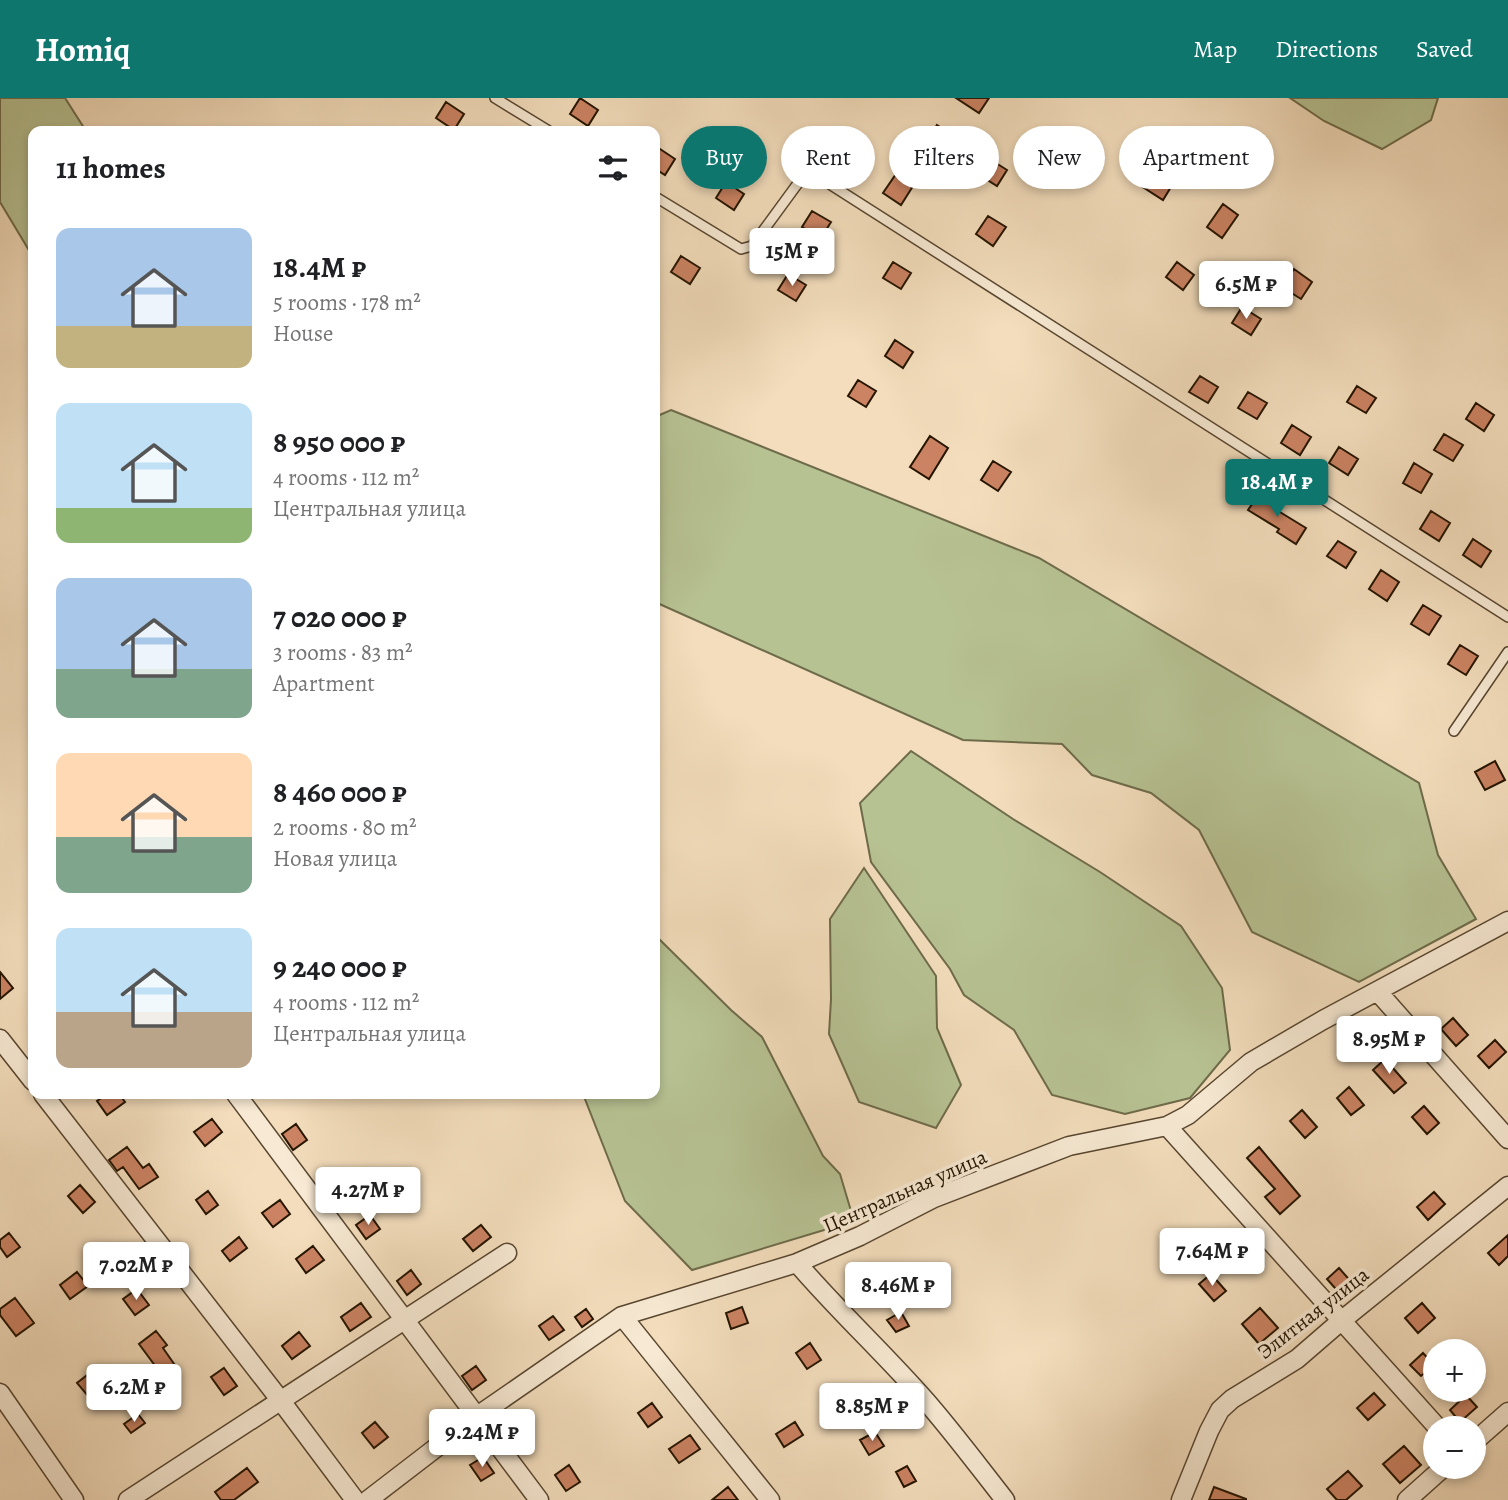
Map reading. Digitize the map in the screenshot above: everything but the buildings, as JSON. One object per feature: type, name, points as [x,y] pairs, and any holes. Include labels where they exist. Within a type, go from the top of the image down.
[{"type":"street","name":"Центральная улица","points":[[368,1500],[476,1417],[622,1316],[797,1263],[860,1236],[934,1198],[1069,1146],[1167,1126],[1188,1115],[1251,1062],[1323,1020],[1508,921]]},
{"type":"street","points":[[1378,992],[1508,1139]]},
{"type":"street","points":[[0,1039],[28,1075]]},
{"type":"street","points":[[47,1099],[355,1500]]},
{"type":"street","points":[[240,1099],[539,1500]]},
{"type":"street","points":[[1167,1126],[1427,1416]]},
{"type":"street","name":"Элитная улица","points":[[1181,1500],[1220,1410],[1232,1399],[1297,1359],[1508,1186]]},
{"type":"street","points":[[128,1500],[507,1253]]},
{"type":"street","points":[[797,1263],[822,1293],[853,1321],[926,1401],[1005,1500]]},
{"type":"street","points":[[622,1316],[770,1500]]},
{"type":"street","points":[[0,1393],[74,1500]]},
{"type":"street","points":[[1486,1431],[1508,1412]]},
{"type":"street","points":[[1407,1500],[1430,1479]]},
{"type":"lane","points":[[495,98],[541,126]]},
{"type":"lane","points":[[660,200],[741,249],[752,246],[804,175],[817,176],[1508,617]]},
{"type":"lane","points":[[1454,732],[1508,652]]},
{"type":"green space","points":[[0,98],[65,98],[83,126],[28,126],[28,249],[0,202]]},
{"type":"green space","points":[[1290,98],[1438,98],[1431,120],[1382,149],[1324,121]]},
{"type":"green space","points":[[671,410],[1039,558],[1419,783],[1438,855],[1476,919],[1359,982],[1252,932],[1199,830],[1151,793],[1092,775],[1062,744],[963,740],[660,604],[660,415]]},
{"type":"green space","points":[[911,751],[1181,926],[1222,988],[1230,1050],[1190,1098],[1125,1114],[1052,1095],[1014,1030],[964,995],[950,969],[871,862],[860,803]]},
{"type":"green space","points":[[864,868],[936,976],[937,1028],[961,1085],[936,1128],[859,1102],[829,1034],[830,919]]},
{"type":"green space","points":[[660,940],[762,1037],[823,1156],[840,1174],[854,1221],[692,1270],[625,1201],[585,1099],[660,1099]]}]
